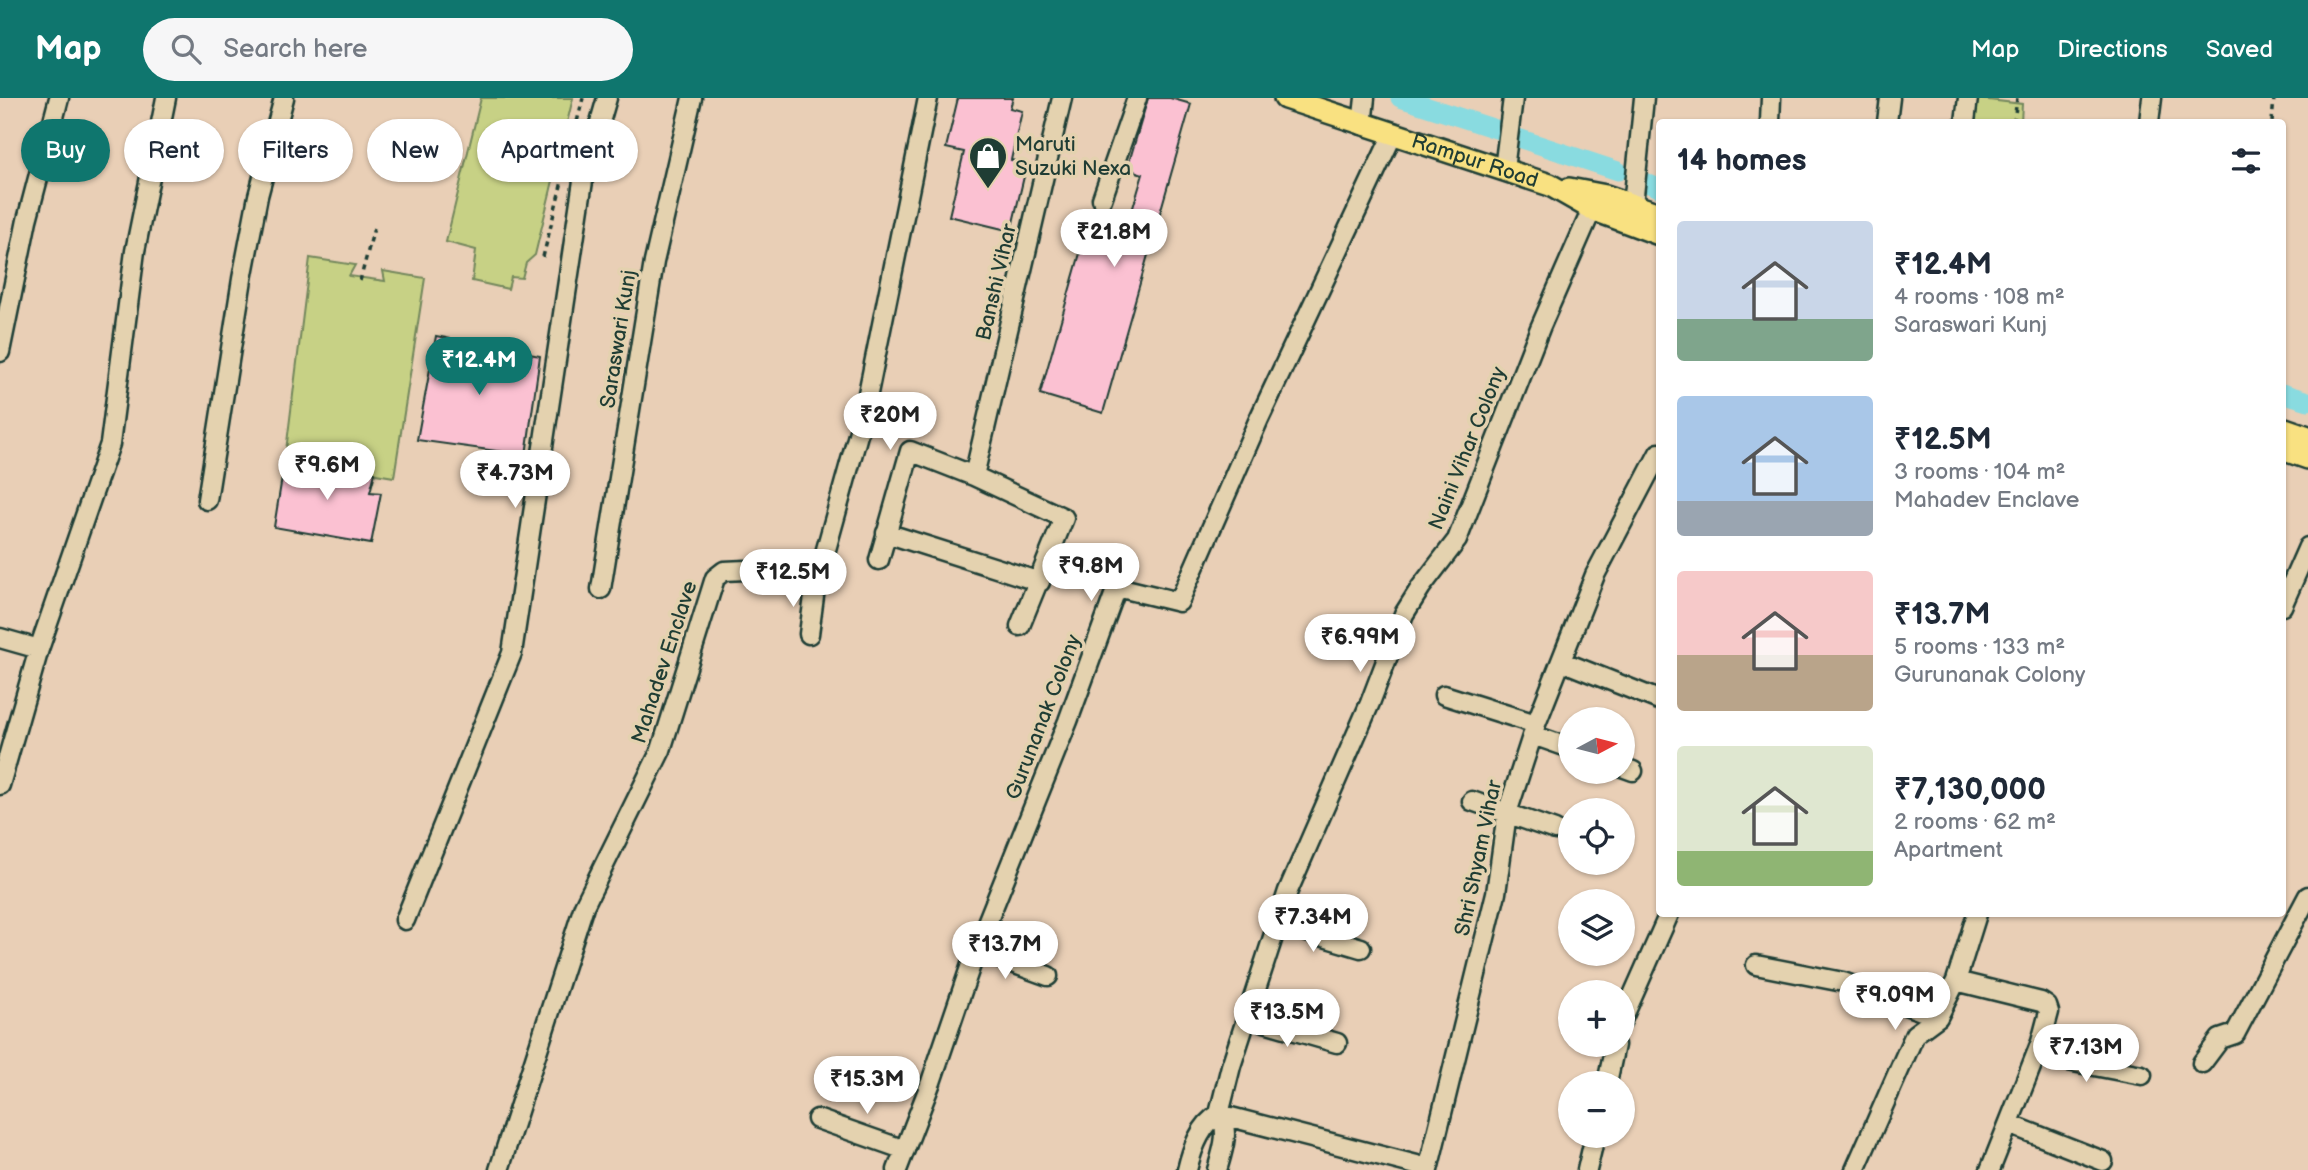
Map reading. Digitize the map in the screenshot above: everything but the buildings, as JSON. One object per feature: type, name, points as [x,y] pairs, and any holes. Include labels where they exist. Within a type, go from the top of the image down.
[{"type":"main road","name":"Rampur Road","points":[[1285,98],[1550,185],[1592,209],[1656,233]]},
{"type":"main road","points":[[1550,185],[1606,196],[1656,213]]},
{"type":"main road","points":[[2286,429],[2308,437]]},
{"type":"main road","points":[[2286,450],[2308,458]]},
{"type":"street","points":[[0,352],[27,220],[59,98]]},
{"type":"street","points":[[0,785],[39,649],[110,444],[135,251],[166,98]]},
{"type":"street","points":[[206,500],[246,255],[258,196],[284,98]]},
{"type":"street","points":[[405,920],[512,653],[583,181],[607,98]]},
{"type":"street","name":"Saraswari Kunj","points":[[601,589],[654,262],[692,98]]},
{"type":"street","points":[[809,634],[815,589],[864,413],[928,98]]},
{"type":"street","name":"Banshi Vihar","points":[[975,476],[1062,98]]},
{"type":"street","points":[[1102,199],[1137,98]]},
{"type":"street","points":[[1362,125],[1365,98]]},
{"type":"street","points":[[1504,169],[1513,98]]},
{"type":"street","points":[[1633,205],[1644,98]]},
{"type":"street","points":[[1770,119],[1771,98]]},
{"type":"street","points":[[1887,119],[1890,98]]},
{"type":"street","points":[[1965,119],[1968,98]]},
{"type":"street","points":[[2149,119],[2152,98]]},
{"type":"street","name":"Gurunanak Colony","points":[[902,1164],[976,950],[1068,720],[1117,587],[1179,602],[1259,419],[1393,134]]},
{"type":"street","name":"Naini Vihar Colony","points":[[1217,1170],[1225,1135],[1223,1118],[1219,1114],[1231,1066],[1288,891],[1370,703],[1404,614],[1457,540],[1540,328],[1592,209]]},
{"type":"street","points":[[879,560],[910,451],[975,476],[1064,519],[1020,626]]},
{"type":"street","name":"Shri Shyam Vihar","points":[[1428,1169],[1496,892],[1507,813],[1534,729],[1595,575],[1656,459]]},
{"type":"street","points":[[887,533],[1040,582]]},
{"type":"street","points":[[2286,597],[2308,547]]},
{"type":"street","name":"Mahadev Enclave","points":[[499,1170],[584,906],[661,750],[715,578],[724,571],[746,570],[815,589]]},
{"type":"street","points":[[0,638],[39,649]]},
{"type":"street","points":[[1561,661],[1656,699]]},
{"type":"street","points":[[1444,695],[1534,729],[1558,742]]},
{"type":"street","points":[[1472,801],[1555,830]]},
{"type":"street","points":[[2202,1063],[2220,1040],[2235,1034],[2308,896]]},
{"type":"street","points":[[1635,991],[1668,917]]},
{"type":"street","points":[[1855,1170],[1915,1034],[1938,1017],[1956,981],[1977,917]]},
{"type":"street","points":[[1277,923],[1361,948]]},
{"type":"street","points":[[976,950],[1048,976]]},
{"type":"street","points":[[1756,965],[1843,982],[1938,1017]]},
{"type":"street","points":[[1956,981],[2041,1002],[2047,1006],[2049,1013],[2036,1055],[1990,1170]]},
{"type":"street","points":[[1247,1017],[1337,1043]]},
{"type":"street","points":[[2036,1055],[2142,1074]]},
{"type":"street","points":[[1187,1170],[1204,1128],[1211,1118],[1219,1114],[1428,1169]]},
{"type":"street","points":[[817,1119],[902,1164]]},
{"type":"street","points":[[2008,1124],[2103,1161]]},
{"type":"street","points":[[1587,1170],[1592,1148]]},
{"type":"path","points":[[543,257],[583,98]]},
{"type":"path","points":[[2014,119],[2017,98]]},
{"type":"path","points":[[2272,119],[2274,98]]},
{"type":"path","points":[[360,281],[374,228]]},
{"type":"green space","points":[[481,98],[573,98],[568,119],[477,119],[477,182],[553,182],[535,255],[526,263],[522,278],[511,277],[508,289],[472,281],[476,250],[446,242],[461,182],[463,182]]},
{"type":"green space","points":[[1972,98],[2022,104],[2021,119],[1970,119]]},
{"type":"green space","points":[[310,258],[355,265],[349,276],[385,281],[383,271],[425,278],[394,477],[285,459]]},
{"type":"waterway","points":[[1400,98],[1502,131]]},
{"type":"waterway","points":[[1518,138],[1618,171]]},
{"type":"waterway","points":[[1639,180],[1656,187]]},
{"type":"waterway","points":[[2286,394],[2308,401]]},
{"type":"place","name":"Maruti Suzuki Nexa","points":[[988,190]]}]
